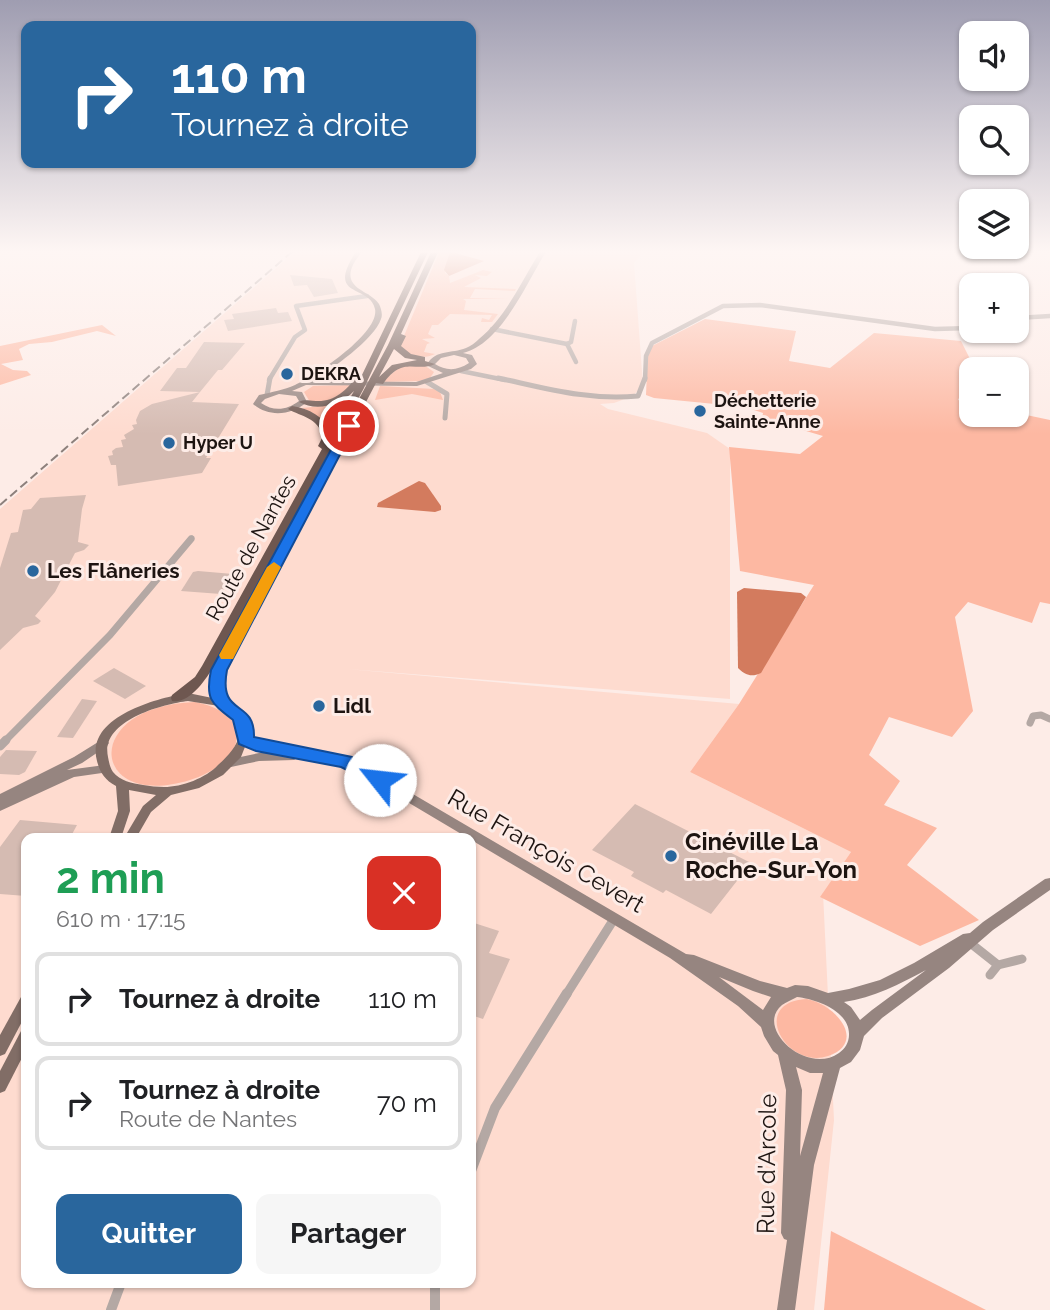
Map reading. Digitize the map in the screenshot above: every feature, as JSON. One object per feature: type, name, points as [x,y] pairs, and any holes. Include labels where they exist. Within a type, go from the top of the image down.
[{"type":"highway","name":"Route de Nantes","points":[[177,698],[203,675],[320,461],[397,311]]},
{"type":"highway","name":"Route de Nantes","points":[[219,701],[216,687],[219,670],[408,311]]},
{"type":"highway","points":[[400,329],[403,333],[397,348],[401,353],[434,364]]},
{"type":"highway","points":[[339,446],[352,435],[386,373],[406,364],[434,364]]},
{"type":"highway","points":[[302,392],[322,405],[335,402],[365,376]]},
{"type":"highway","points":[[292,409],[310,414],[326,429],[328,436],[319,453],[320,461]]},
{"type":"main road","points":[[199,697],[219,701],[241,717],[245,740],[231,763],[214,776],[192,786],[168,791],[143,791],[122,784],[105,769],[101,757],[103,743],[123,718],[157,701],[199,697]]},
{"type":"main road","points":[[117,833],[123,816],[122,784]]},
{"type":"main road","points":[[133,833],[147,809],[168,791]]},
{"type":"main road","points":[[0,1049],[21,1010]]},
{"type":"main road","points":[[0,1086],[21,1046]]},
{"type":"street","points":[[298,311],[305,330],[295,337],[269,379],[268,391],[257,404],[260,407],[279,411],[292,409],[302,392],[355,345],[378,318],[379,311]]},
{"type":"street","points":[[430,381],[434,364],[443,355],[470,353],[505,311]]},
{"type":"street","points":[[434,364],[583,397],[618,399],[638,396],[645,387],[646,354],[652,343],[713,311]]},
{"type":"street","points":[[805,311],[935,329],[959,328]]},
{"type":"street","points":[[1029,317],[1050,316]]},
{"type":"street","points":[[567,344],[571,342],[575,321]]},
{"type":"street","points":[[492,329],[567,344]]},
{"type":"street","points":[[567,344],[576,362]]},
{"type":"street","points":[[314,382],[394,384],[430,381],[471,366],[474,361],[470,353]]},
{"type":"street","points":[[302,392],[329,366]]},
{"type":"street","points":[[471,366],[480,373]]},
{"type":"street","points":[[323,373],[338,382]]},
{"type":"street","points":[[430,381],[447,394],[445,418]]},
{"type":"street","points":[[268,391],[302,392],[338,382]]},
{"type":"street","points":[[181,547],[182,537]]},
{"type":"street","points":[[0,746],[142,600],[181,547],[192,538]]},
{"type":"street","points":[[1030,723],[1033,716],[1041,715],[1050,719]]},
{"type":"street","name":"Rue François Cevert","points":[[245,740],[356,766],[469,833]]},
{"type":"street","points":[[0,799],[78,760],[103,743]]},
{"type":"street","name":"Rue François Cevert","points":[[231,763],[259,757],[317,755]]},
{"type":"street","points":[[0,807],[72,773],[105,769]]},
{"type":"street","name":"Rue François Cevert","points":[[476,837],[676,954],[743,1002],[767,1023]]},
{"type":"street","points":[[988,926],[877,1014],[856,1034],[850,1053],[833,1065],[808,1065],[785,1055],[769,1035],[768,1011],[775,1001],[785,994],[806,991],[829,998],[850,997],[872,990],[988,926],[1050,883]]},
{"type":"street","points":[[476,1158],[495,1108],[514,1075],[614,919]]},
{"type":"street","points":[[970,942],[998,965]]},
{"type":"street","name":"Rue François Cevert","points":[[676,954],[758,987],[785,994]]},
{"type":"street","points":[[990,975],[998,965],[1022,959]]},
{"type":"street","points":[[829,998],[848,1013],[856,1034]]},
{"type":"street","name":"Rue d'Arcole","points":[[785,1055],[794,1090],[790,1275]]},
{"type":"street","name":"Rue d'Arcole","points":[[786,1310],[806,1165],[833,1065]]},
{"type":"street","points":[[111,1310],[119,1288]]},
{"type":"street","points":[[434,1288],[437,1296],[435,1310]]},
{"type":"shaded area","points":[[227,311],[638,311],[643,385],[633,396],[614,403],[600,404],[608,409],[707,433],[730,449],[730,699],[347,669],[739,704],[690,772],[851,852],[823,893],[834,1120],[814,1310],[0,1310],[0,509]]},
{"type":"shaded area","points":[[414,311],[498,314],[492,322],[481,322],[482,318],[489,320],[492,315],[450,314],[438,325],[432,325],[428,334],[435,338],[422,339],[430,343],[424,352],[435,354],[425,357],[408,353],[400,347]]},
{"type":"shaded area","points":[[705,319],[796,331],[789,361],[830,368],[874,333],[959,341],[969,357],[959,357],[959,427],[1029,427],[1029,416],[1050,420],[1050,604],[1040,602],[1032,623],[968,602],[955,617],[973,711],[952,737],[889,717],[869,755],[900,781],[884,805],[937,828],[907,865],[979,920],[920,946],[820,897],[851,852],[690,772],[739,704],[814,585],[740,571],[729,447],[800,454],[823,436],[762,418],[763,413],[745,407],[646,395],[648,348]]},
{"type":"shaded area","points":[[102,325],[116,336],[97,331],[52,342],[29,344],[19,349],[23,360],[1,364],[13,370],[27,371],[31,375],[0,385],[0,346]]},
{"type":"shaded area","points":[[424,365],[434,372],[430,378],[382,382],[401,366]]},
{"type":"shaded area","points":[[353,385],[336,400],[310,402],[304,392],[313,386]]},
{"type":"shaded area","points":[[380,386],[434,389],[440,392],[443,400],[412,394],[375,400]]},
{"type":"shaded area","points":[[350,398],[332,429],[313,413],[302,408],[334,405]]},
{"type":"shaded area","points":[[419,481],[425,483],[441,510],[435,512],[377,507],[378,503]]},
{"type":"shaded area","points":[[744,588],[801,593],[806,597],[761,673],[755,675],[746,674],[738,668],[737,592]]},
{"type":"shaded area","points":[[195,702],[222,711],[234,723],[237,740],[230,755],[220,765],[190,780],[157,786],[132,781],[117,770],[112,754],[116,737],[131,720],[157,708]]},
{"type":"shaded area","points":[[807,999],[828,1009],[843,1025],[845,1042],[840,1050],[828,1056],[813,1058],[799,1053],[787,1045],[780,1034],[777,1022],[779,1011],[789,1003]]},
{"type":"shaded area","points":[[831,1231],[986,1310],[824,1310]]},
{"type":"building","points":[[253,311],[288,312],[292,321],[228,331],[224,320],[234,319],[232,314]]},
{"type":"building","points":[[204,342],[245,343],[200,392],[160,391],[177,368],[186,368]]},
{"type":"building","name":"Hyper U","points":[[200,392],[192,402],[239,404],[206,458],[211,458],[202,473],[118,486],[116,465],[111,465],[108,456],[113,455],[112,451],[116,448],[123,447],[121,440],[126,439],[124,435],[134,429],[132,425],[137,424],[140,411],[152,404]]},
{"type":"building","name":"Les Flâneries","points":[[86,495],[78,542],[89,545],[75,553],[55,592],[35,616],[41,621],[23,628],[0,650],[0,568],[11,533],[18,532],[23,510],[31,509],[40,498]]},
{"type":"building","points":[[193,572],[233,574],[221,594],[181,591]]},
{"type":"building","points":[[114,668],[146,686],[125,699],[93,681]]},
{"type":"building","points":[[82,699],[97,701],[73,738],[57,737]]},
{"type":"building","points":[[6,750],[37,751],[25,772],[19,775],[0,774],[0,757]]},
{"type":"building","name":"Cinéville La Roche-Sur-Yon","points":[[635,804],[751,863],[711,914],[666,890],[663,893],[631,876],[634,872],[592,850]]},
{"type":"building","points":[[20,820],[77,825],[73,833],[21,833],[21,896],[0,894],[0,847]]},
{"type":"building","points":[[476,924],[499,931],[489,953],[510,959],[483,1019],[476,1017]]},
{"type":"railway","points":[[0,505],[224,311]]},
{"type":"slow traffic","points":[[227,655],[274,567]]},
{"type":"place","name":"DEKRA","points":[[287,374]]},
{"type":"place","name":"Déchetterie Sainte-Anne","points":[[700,411]]},
{"type":"place","name":"Hyper U","points":[[169,443]]},
{"type":"place","name":"Les Flâneries","points":[[33,571]]},
{"type":"place","name":"Lidl","points":[[319,706]]},
{"type":"place","name":"Cinéville La Roche-Sur-Yon","points":[[671,856]]},
{"type":"route","points":[[349,426],[219,670],[216,687],[219,701],[241,717],[245,740],[270,748],[334,758],[356,766],[380,780]]}]
